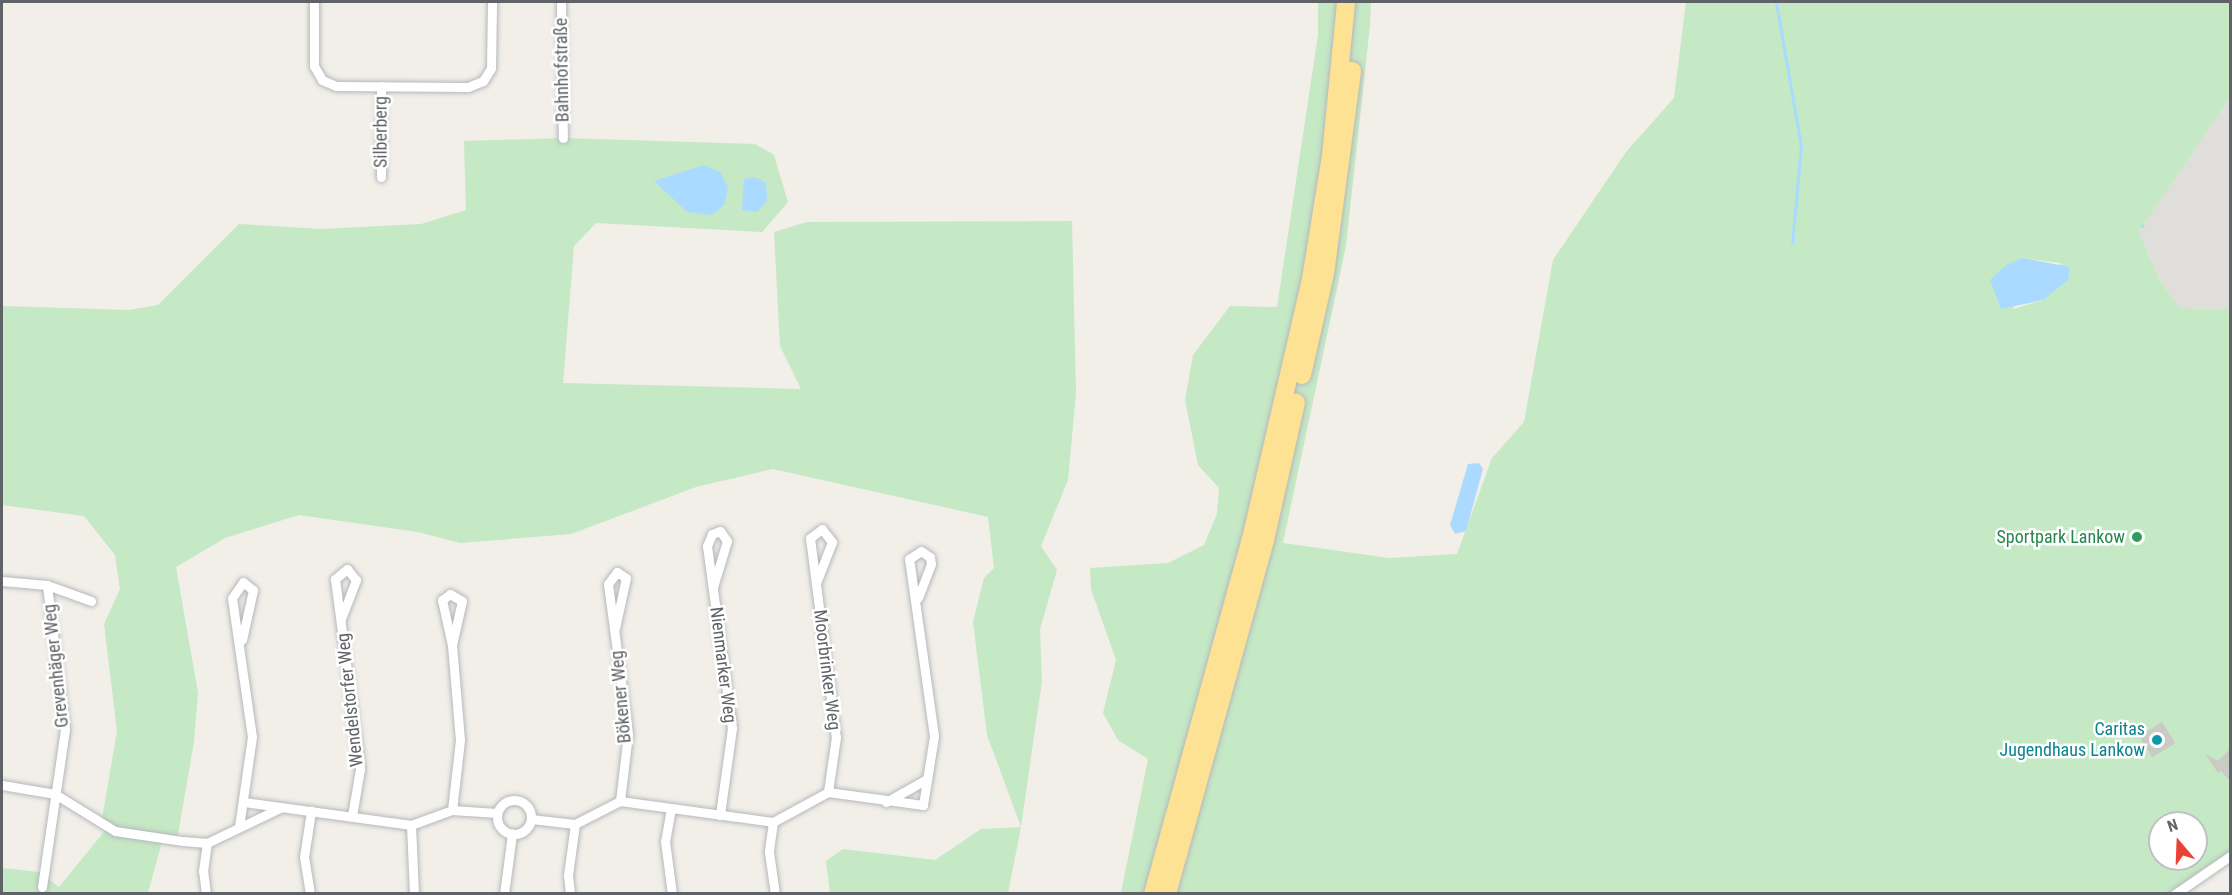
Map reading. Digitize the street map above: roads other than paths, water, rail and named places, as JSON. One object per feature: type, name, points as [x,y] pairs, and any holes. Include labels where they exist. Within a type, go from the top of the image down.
[{"type":"highway","points":[[1153,894],[1256,546],[1311,279],[1331,156],[1346,2]]},
{"type":"highway","points":[[1167,894],[1326,274],[1348,123],[1358,2]]},
{"type":"street","name":"Silberberg","points":[[314,2],[314,66],[322,80],[336,86],[468,87],[483,81],[491,68],[492,2]]},
{"type":"street","name":"Bahnhofstraße","points":[[561,2],[563,138]]},
{"type":"street","name":"Silberberg","points":[[381,86],[381,177]]},
{"type":"street","name":"Moorbrinker Weg","points":[[816,583],[832,542],[822,529],[810,538],[836,737],[828,792]]},
{"type":"street","name":"Nienmarker Weg","points":[[713,587],[727,540],[720,531],[712,534],[707,546],[732,728],[720,815]]},
{"type":"street","name":"Wendelstorfer Weg","points":[[341,619],[356,580],[347,569],[335,579],[360,769],[352,816]]},
{"type":"street","name":"Bökener Weg","points":[[615,628],[626,578],[617,572],[608,584],[628,734],[620,801]]},
{"type":"street","points":[[2,581],[47,585]]},
{"type":"street","points":[[239,827],[252,737],[242,640],[232,598],[232,591],[243,582],[253,590],[242,640]]},
{"type":"street","name":"Grevenhäger Weg","points":[[42,887],[65,730],[47,585],[91,601]]},
{"type":"street","points":[[452,645],[462,601],[450,594],[441,600],[452,645],[460,740],[452,810]]},
{"type":"street","points":[[531,819],[575,824],[620,801],[773,822],[828,792],[923,805],[934,735],[918,598]]},
{"type":"street","points":[[886,801],[927,779]]},
{"type":"street","points":[[2,785],[55,794],[116,831],[207,843],[280,808]]},
{"type":"street","points":[[516,797],[528,806],[531,819],[525,831],[512,834],[500,827],[497,813],[504,803],[516,797]]},
{"type":"street","points":[[244,802],[411,825],[452,810],[497,813]]},
{"type":"street","points":[[671,808],[665,841],[672,894]]},
{"type":"street","points":[[310,894],[304,857],[311,811]]},
{"type":"street","points":[[773,822],[768,852],[775,894]]},
{"type":"street","points":[[570,894],[568,875],[575,824]]},
{"type":"street","points":[[411,825],[414,894]]},
{"type":"street","points":[[504,894],[512,834]]},
{"type":"street","points":[[206,894],[203,871],[207,843]]},
{"type":"street","points":[[2175,894],[2230,856]]},
{"type":"water","points":[[704,165],[720,172],[728,187],[725,204],[712,215],[687,212],[654,181]]},
{"type":"water","points":[[755,177],[766,183],[767,201],[757,212],[742,210],[744,179]]},
{"type":"water","points":[[2023,258],[2070,267],[2068,280],[2043,300],[2001,309],[1990,280],[2006,265]]},
{"type":"water","points":[[1479,463],[1483,469],[1466,531],[1455,534],[1450,525],[1468,464]]},
{"type":"waterway","points":[[1776,2],[1801,146],[1792,244]]},
{"type":"place","name":"Sportpark Lankow","points":[[2137,537]]},
{"type":"place","name":"Caritas Jugendhaus Lankow","points":[[2157,740]]}]
